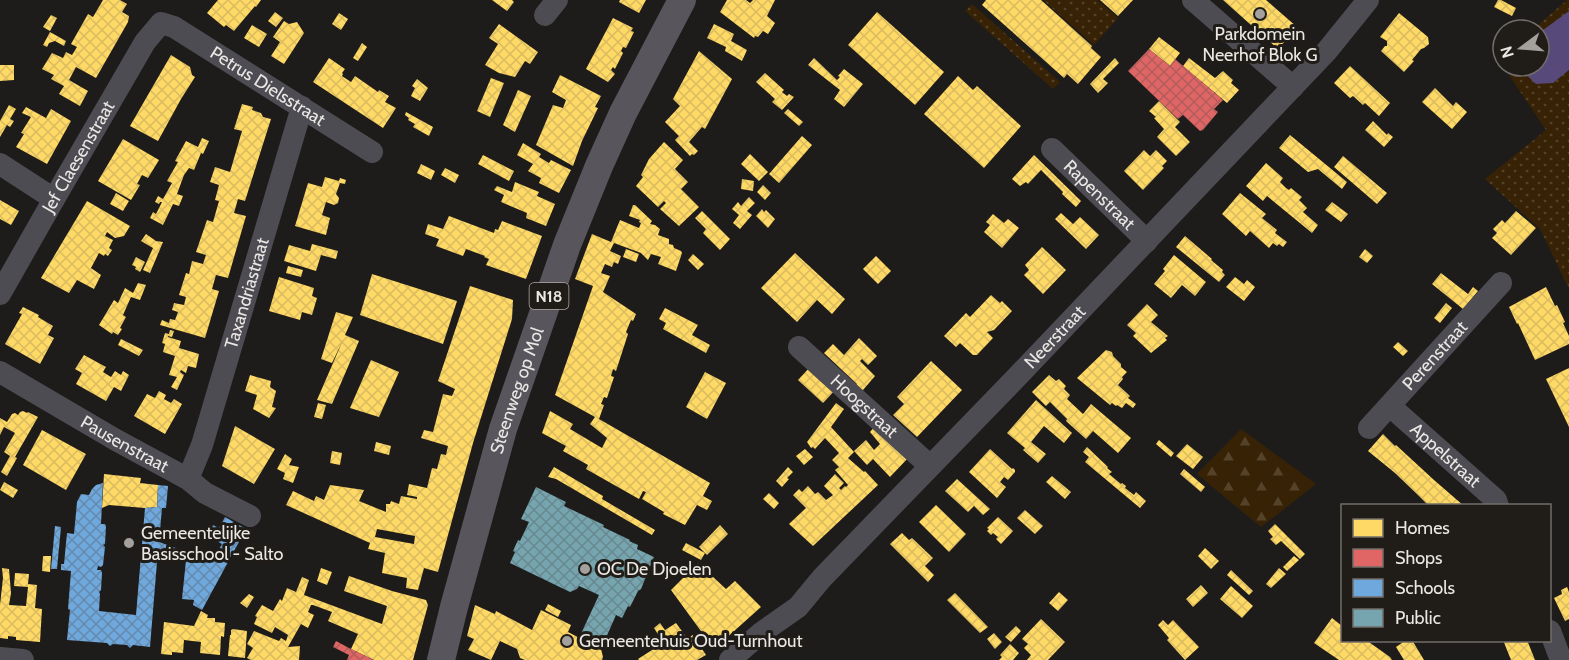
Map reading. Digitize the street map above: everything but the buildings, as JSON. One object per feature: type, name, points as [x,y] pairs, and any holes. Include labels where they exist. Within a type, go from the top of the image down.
[{"type":"main road","name":"Steenweg op Mol","points":[[441,660],[503,429],[567,245],[623,113],[682,0]]},
{"type":"street","points":[[1193,0],[1293,87]]},
{"type":"street","name":"Neerstraat","points":[[730,660],[761,633],[798,607],[822,579],[1326,52],[1368,0]]},
{"type":"street","name":"Petrus Dielsstraat","points":[[161,23],[174,27],[372,152]]},
{"type":"street","name":"Jef Claesenstraat","points":[[0,294],[145,42],[161,23]]},
{"type":"street","name":"Taxandriastraat","points":[[189,479],[202,445],[303,107]]},
{"type":"street","name":"Rapenstraat","points":[[1052,148],[1147,241]]},
{"type":"street","points":[[0,165],[54,199]]},
{"type":"street","name":"Perenstraat","points":[[1369,428],[1501,283]]},
{"type":"street","name":"Hoogstraat","points":[[799,348],[930,466]]},
{"type":"street","name":"Pausenstraat","points":[[0,372],[116,440],[189,479],[205,493],[250,516]]},
{"type":"street","name":"Appelstraat","points":[[1390,406],[1496,500],[1497,504]]},
{"type":"street","points":[[1551,634],[1561,660]]},
{"type":"street","points":[[0,658],[23,660]]},
{"type":"green space","points":[[1043,0],[1097,0],[1118,18],[1094,45]]},
{"type":"green space","points":[[1569,0],[1569,289],[1540,229],[1485,179],[1546,130],[1511,78],[1551,78],[1551,18],[1546,18]]},
{"type":"green space","points":[[972,4],[1060,82],[1053,89],[965,11]]},
{"type":"green space","points":[[1241,429],[1316,484],[1261,527],[1197,474]]},
{"type":"shaded area","points":[[1569,11],[1569,70],[1553,83],[1536,84],[1530,78],[1551,78],[1551,24]]},
{"type":"place","name":"Parkdomein Neerhof Blok G","points":[[1260,14]]},
{"type":"place","name":"Gemeentelijke Basisschool - Salto","points":[[129,543]]},
{"type":"place","name":"OC De Djoelen","points":[[585,569]]},
{"type":"place","name":"Gemeentehuis Oud-Turnhout","points":[[567,641]]}]
